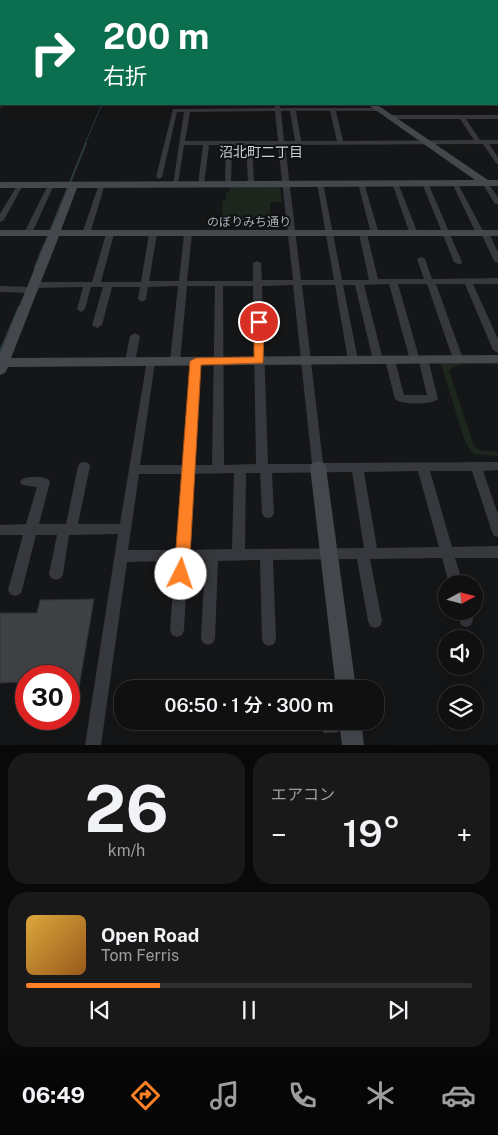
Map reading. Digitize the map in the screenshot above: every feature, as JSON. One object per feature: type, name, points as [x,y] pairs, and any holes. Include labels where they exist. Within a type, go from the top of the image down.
[{"type":"street","points":[[373,105],[498,191]]},
{"type":"street","points":[[159,177],[175,110],[277,107],[293,110],[380,109]]},
{"type":"street","points":[[277,107],[318,467],[345,680]]},
{"type":"street","points":[[176,184],[181,143],[188,110]]},
{"type":"street","points":[[293,110],[298,142]]},
{"type":"street","points":[[332,110],[340,142]]},
{"type":"street","points":[[392,117],[498,117]]},
{"type":"street","points":[[462,117],[478,142]]},
{"type":"street","points":[[485,142],[498,162]]},
{"type":"street","points":[[181,143],[498,142]]},
{"type":"street","points":[[201,184],[206,143]]},
{"type":"street","points":[[228,184],[229,143]]},
{"type":"street","points":[[249,143],[250,183]]},
{"type":"street","points":[[320,183],[353,360]]},
{"type":"street","points":[[361,183],[375,234]]},
{"type":"street","points":[[395,183],[414,234]]},
{"type":"street","points":[[425,183],[458,262]]},
{"type":"street","points":[[455,183],[498,260]]},
{"type":"street","points":[[485,183],[498,202]]},
{"type":"street","points":[[0,185],[498,183]]},
{"type":"street","points":[[74,184],[51,233],[29,288],[2,367],[130,362],[498,359]]},
{"type":"street","points":[[86,234],[102,184]]},
{"type":"street","points":[[0,220],[20,185]]},
{"type":"street","points":[[28,233],[50,185]]},
{"type":"street","name":"のぼりみち通り","points":[[0,233],[498,233]]},
{"type":"street","points":[[81,309],[110,234]]},
{"type":"street","points":[[142,299],[153,234]]},
{"type":"street","points":[[175,362],[188,234]]},
{"type":"street","points":[[363,234],[374,282]]},
{"type":"street","points":[[421,259],[458,359]]},
{"type":"street","points":[[258,263],[264,468],[268,513]]},
{"type":"street","points":[[449,271],[454,282]]},
{"type":"street","points":[[468,281],[498,350]]},
{"type":"street","points":[[359,283],[384,360],[400,399],[433,399],[393,282]]},
{"type":"street","points":[[0,289],[92,284],[498,282]]},
{"type":"street","points":[[97,325],[108,284]]},
{"type":"street","points":[[218,468],[219,364],[217,361],[219,284]]},
{"type":"street","points":[[130,362],[135,336]]},
{"type":"street","points":[[177,630],[196,361]]},
{"type":"street","points":[[93,745],[150,362]]},
{"type":"street","points":[[56,574],[84,466]]},
{"type":"street","points":[[476,466],[498,532]]},
{"type":"street","points":[[134,470],[498,466]]},
{"type":"street","points":[[357,467],[375,621]]},
{"type":"street","points":[[423,467],[454,575]]},
{"type":"street","points":[[238,555],[240,468]]},
{"type":"street","points":[[16,590],[44,482],[26,482]]},
{"type":"street","points":[[0,530],[125,529]]},
{"type":"street","points":[[121,556],[498,552]]},
{"type":"street","points":[[208,638],[212,555]]},
{"type":"street","points":[[266,555],[269,639]]},
{"type":"street","points":[[351,730],[353,745]]},
{"type":"shaded area","points":[[229,186],[280,186],[282,202],[270,202],[271,224],[222,225],[222,201],[226,201],[226,193],[230,192]]},
{"type":"shaded area","points":[[440,361],[498,361],[498,365],[465,364],[449,371],[474,446],[481,451],[498,451],[498,456],[473,454],[465,442]]},
{"type":"building","points":[[94,599],[80,681],[80,665],[15,665],[15,682],[0,683],[0,613],[37,613],[40,600]]},
{"type":"building","points":[[324,730],[338,730],[338,732],[324,733]]},
{"type":"waterway","points":[[85,144],[102,105]]},
{"type":"waterway","points":[[44,246],[86,143]]},
{"type":"waterway","points":[[35,268],[44,245]]},
{"type":"waterway","points":[[0,352],[19,307]]},
{"type":"district","name":"沼北町二丁目","points":[[261,152]]},
{"type":"route","points":[[181,574],[196,361],[260,361],[259,322]]}]
